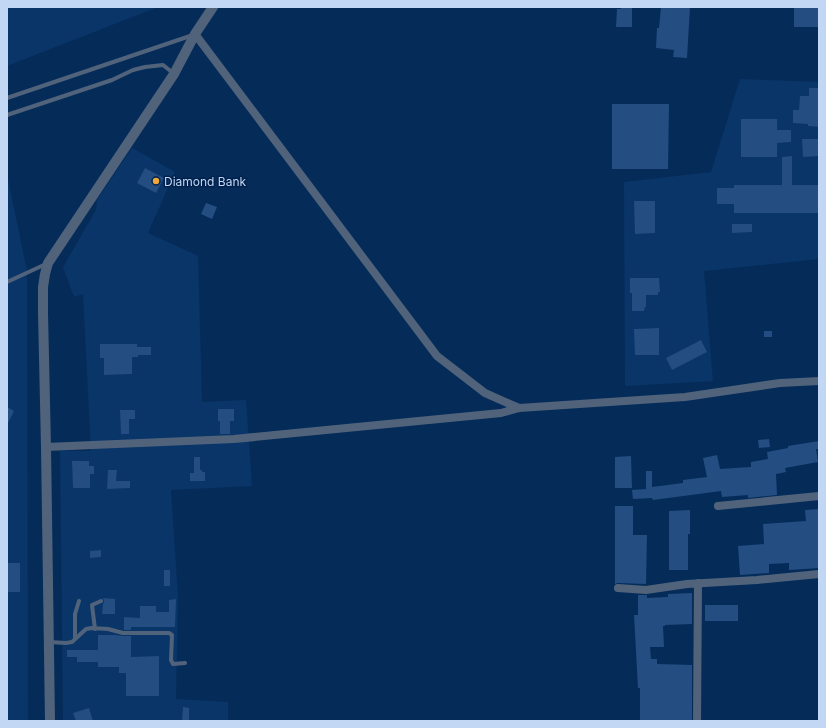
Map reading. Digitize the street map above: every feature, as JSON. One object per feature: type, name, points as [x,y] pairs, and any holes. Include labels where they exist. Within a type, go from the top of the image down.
[{"type":"street","points":[[50,721],[43,313],[43,287],[45,274],[48,263],[174,74],[195,34],[213,7]]},
{"type":"street","points":[[195,34],[437,356],[485,393],[519,408]]},
{"type":"street","points":[[46,447],[234,439],[501,412],[519,408],[685,397],[780,383],[819,381]]},
{"type":"street","points":[[718,506],[819,496]]},
{"type":"street","points":[[618,588],[646,590],[698,583],[757,580],[819,574]]},
{"type":"street","points":[[697,721],[698,583]]},
{"type":"lane","points":[[7,98],[195,34]]},
{"type":"lane","points":[[7,115],[112,80],[145,67],[163,65],[174,74]]},
{"type":"lane","points":[[7,282],[48,263]]},
{"type":"lane","points":[[75,639],[76,607],[79,601]]},
{"type":"lane","points":[[95,629],[92,605],[101,601]]},
{"type":"lane","points":[[48,642],[72,642],[86,629],[108,629],[123,633],[169,633],[172,635],[171,660],[173,664],[186,663]]},
{"type":"shaded area","points":[[7,7],[158,7],[7,66]]},
{"type":"shaded area","points":[[740,79],[819,82],[819,259],[704,271],[713,381],[625,386],[624,182],[711,172]]},
{"type":"shaded area","points":[[132,148],[175,172],[148,233],[198,256],[202,402],[246,400],[252,486],[171,490],[178,598],[176,699],[228,702],[228,721],[63,721],[60,451],[91,451],[83,294],[74,297],[63,267],[96,210],[97,200]]},
{"type":"shaded area","points":[[7,175],[27,270],[28,721],[7,721]]},
{"type":"building","points":[[621,7],[632,7],[632,27],[616,27],[617,9],[621,9]]},
{"type":"building","points":[[661,7],[690,7],[687,58],[673,57],[674,50],[656,48],[657,28],[659,28]]},
{"type":"building","points":[[794,7],[819,7],[819,27],[794,27]]},
{"type":"building","points":[[809,88],[819,88],[819,127],[808,126],[808,124],[793,123],[793,110],[799,110],[800,96],[809,96]]},
{"type":"building","points":[[612,104],[669,104],[668,169],[612,169]]},
{"type":"building","points":[[741,119],[777,119],[777,130],[791,130],[791,142],[777,143],[777,157],[741,157]]},
{"type":"building","points":[[802,139],[819,139],[819,156],[803,157]]},
{"type":"building","points":[[792,156],[792,185],[819,185],[819,213],[734,213],[734,204],[717,204],[717,188],[734,188],[734,185],[782,185],[782,157]]},
{"type":"building","points":[[145,168],[164,178],[156,193],[137,183]]},
{"type":"building","points":[[634,201],[655,201],[655,233],[635,234]]},
{"type":"building","points":[[206,203],[217,207],[212,219],[201,214]]},
{"type":"building","points":[[732,224],[752,224],[752,232],[732,233]]},
{"type":"building","points":[[630,278],[659,278],[660,292],[658,292],[658,295],[646,295],[646,307],[644,311],[632,311]]},
{"type":"building","points":[[659,328],[659,355],[635,355],[634,329]]},
{"type":"building","points":[[764,331],[772,331],[772,337],[764,337]]},
{"type":"building","points":[[701,340],[707,352],[672,370],[666,358]]},
{"type":"building","points":[[100,344],[137,344],[137,347],[151,347],[151,355],[138,355],[138,357],[132,357],[132,374],[104,375],[104,358],[100,358]]},
{"type":"building","points":[[7,407],[14,411],[7,425]]},
{"type":"building","points":[[218,409],[234,409],[234,421],[230,421],[230,434],[220,434]]},
{"type":"building","points":[[120,410],[135,410],[135,419],[129,419],[129,434],[121,434]]},
{"type":"building","points":[[769,439],[770,447],[759,448],[758,440]]},
{"type":"building","points":[[819,441],[819,449],[816,449],[818,462],[785,468],[786,472],[776,474],[777,495],[748,498],[748,495],[722,497],[721,491],[653,500],[652,498],[633,499],[632,490],[646,489],[646,471],[652,471],[652,487],[683,483],[683,480],[707,477],[703,458],[717,455],[720,469],[751,467],[751,462],[768,459],[767,452],[788,448],[788,446]]},
{"type":"building","points":[[631,456],[632,488],[615,488],[615,457]]},
{"type":"building","points":[[194,457],[200,457],[200,470],[205,472],[205,481],[190,481],[190,473],[194,473]]},
{"type":"building","points":[[72,461],[89,461],[89,466],[94,466],[94,474],[90,474],[90,488],[73,488]]},
{"type":"building","points":[[108,470],[117,470],[116,481],[130,481],[130,488],[107,489]]},
{"type":"building","points":[[615,506],[633,506],[633,535],[647,535],[646,584],[615,584]]},
{"type":"building","points":[[819,509],[819,568],[789,570],[789,563],[769,564],[769,573],[740,575],[738,546],[764,544],[763,524],[806,521],[805,510]]},
{"type":"building","points":[[690,510],[688,570],[669,570],[669,511]]},
{"type":"building","points":[[101,550],[101,557],[90,558],[90,551]]},
{"type":"building","points":[[7,563],[20,563],[20,592],[7,592]]},
{"type":"building","points":[[164,570],[170,570],[170,586],[164,586]]},
{"type":"building","points":[[692,593],[692,624],[663,626],[664,647],[650,647],[651,659],[657,659],[657,664],[692,665],[692,721],[640,721],[640,688],[638,688],[634,615],[638,615],[638,595],[647,595],[647,598],[668,597],[668,594]]},
{"type":"building","points":[[103,598],[115,599],[115,614],[102,614]]},
{"type":"building","points":[[176,599],[175,627],[131,627],[131,630],[124,630],[124,617],[140,618],[140,606],[156,606],[156,612],[169,612],[169,600]]},
{"type":"building","points":[[705,605],[738,605],[738,621],[705,621]]},
{"type":"building","points":[[98,635],[131,636],[131,657],[159,656],[159,696],[126,696],[126,673],[119,673],[119,667],[98,667],[98,662],[77,662],[77,657],[67,657],[67,650],[98,650]]},
{"type":"building","points":[[183,707],[189,708],[189,721],[182,721]]},
{"type":"building","points":[[89,708],[93,721],[76,721],[73,713]]},
{"type":"place","name":"Diamond Bank","points":[[156,181]]}]
